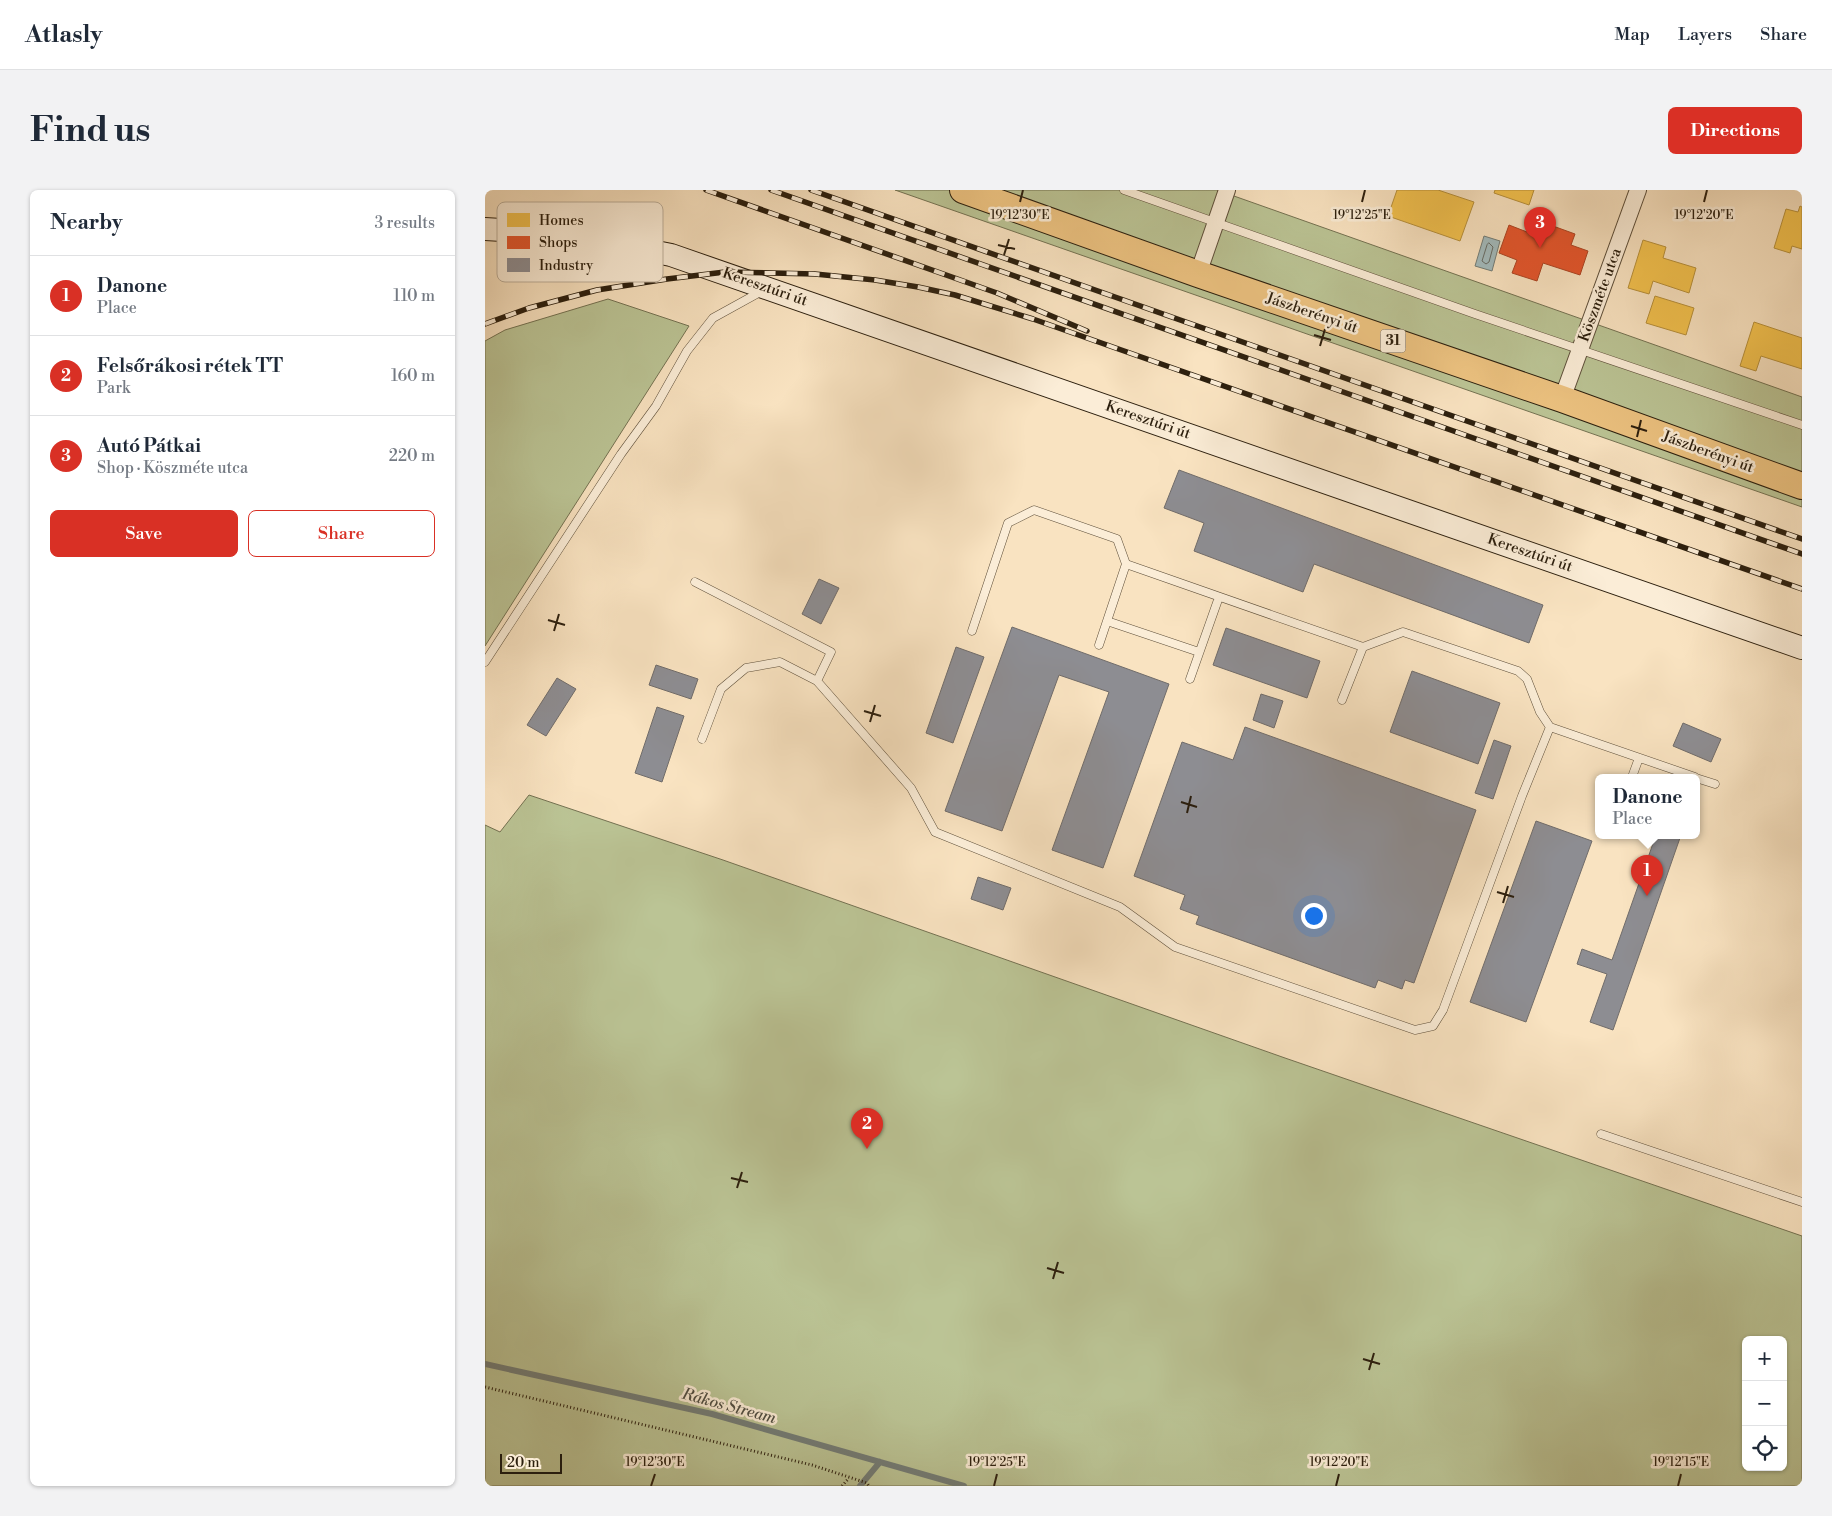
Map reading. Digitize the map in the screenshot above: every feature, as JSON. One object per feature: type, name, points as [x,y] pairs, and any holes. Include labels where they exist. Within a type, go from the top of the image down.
[{"type":"main road","name":"Jászberényi út","points":[[963,190],[1198,274],[1561,399],[1802,486]]},
{"type":"main road","name":"Keresztúri út","points":[[663,253],[769,288],[1802,648]]},
{"type":"street","points":[[1198,274],[1227,190]]},
{"type":"street","name":"Köszméte utca","points":[[1561,399],[1637,190]]},
{"type":"lane","points":[[1124,190],[1580,350],[1802,425]]},
{"type":"lane","points":[[485,662],[621,454],[656,406],[687,351],[713,318],[769,288]]},
{"type":"lane","points":[[972,631],[1008,523],[1034,510],[1117,538],[1126,564],[1099,645]]},
{"type":"lane","points":[[1126,564],[1363,647],[1403,632],[1518,671],[1527,679],[1540,712],[1550,727],[1686,774]]},
{"type":"lane","points":[[695,582],[831,652],[817,681]]},
{"type":"lane","points":[[1190,679],[1219,597]]},
{"type":"lane","points":[[1107,621],[1199,652]]},
{"type":"lane","points":[[1342,700],[1363,647]]},
{"type":"lane","points":[[702,739],[721,689],[746,668],[780,662],[817,681],[911,788],[935,832],[1120,908],[1175,947],[1415,1030],[1433,1026],[1443,1010],[1518,805],[1550,727]]},
{"type":"lane","points":[[1633,774],[1639,758]]},
{"type":"lane","points":[[1700,779],[1715,784]]},
{"type":"lane","points":[[1601,1134],[1802,1202]]},
{"type":"path","points":[[485,1387],[812,1465],[867,1483],[869,1486]]},
{"type":"path","points":[[842,1486],[849,1478]]},
{"type":"green space","points":[[895,190],[1217,190],[1802,397],[1802,507]]},
{"type":"green space","points":[[608,299],[689,326],[485,646],[485,341],[505,330]]},
{"type":"green space","points":[[529,795],[723,860],[1285,1058],[1802,1236],[1802,1486],[485,1486],[485,825],[500,832]]},
{"type":"water","points":[[1484,236],[1500,241],[1492,271],[1475,266]]},
{"type":"building: Homes","points":[[1397,190],[1438,190],[1474,202],[1460,241],[1388,216]]},
{"type":"building: Homes","points":[[1495,190],[1534,190],[1529,205],[1494,193]]},
{"type":"building: Homes","points":[[1800,206],[1802,207],[1802,249],[1792,246],[1790,253],[1774,248],[1786,209],[1798,212]]},
{"type":"building: Homes","points":[[1643,240],[1666,247],[1663,258],[1696,268],[1689,293],[1653,281],[1649,294],[1628,288]]},
{"type":"building: Homes","points":[[1655,296],[1694,308],[1686,335],[1646,323]]},
{"type":"building: Homes","points":[[1754,322],[1802,338],[1802,369],[1761,356],[1756,371],[1740,366]]},
{"type":"building: Shops","points":[[1531,218],[1575,234],[1571,245],[1588,251],[1580,275],[1543,263],[1537,281],[1512,273],[1517,260],[1499,253],[1509,225],[1527,232]]},
{"type":"building: Industry","points":[[1179,470],[1543,605],[1529,643],[1314,564],[1303,592],[1194,551],[1204,523],[1164,508]]},
{"type":"building: Industry","points":[[819,579],[839,588],[821,624],[802,614]]},
{"type":"building: Industry","points":[[1012,627],[1169,684],[1103,868],[1052,850],[1109,692],[1059,675],[1002,831],[945,811]]},
{"type":"building: Industry","points":[[1226,628],[1320,661],[1307,698],[1213,665]]},
{"type":"building: Industry","points":[[956,647],[984,657],[953,743],[926,733]]},
{"type":"building: Industry","points":[[656,665],[698,679],[691,699],[649,685]]},
{"type":"building: Industry","points":[[1412,671],[1500,703],[1478,764],[1390,732]]},
{"type":"building: Industry","points":[[557,678],[576,689],[546,736],[527,725]]},
{"type":"building: Industry","points":[[1261,694],[1283,701],[1274,728],[1253,720]]},
{"type":"building: Industry","points":[[657,707],[684,716],[662,782],[635,773]]},
{"type":"building: Industry","points":[[1683,723],[1721,739],[1711,762],[1673,746]]},
{"type":"building: Industry","points":[[1245,727],[1476,810],[1414,983],[1405,980],[1402,989],[1378,980],[1375,988],[1196,924],[1199,916],[1180,909],[1185,895],[1134,876],[1182,742],[1233,760]]},
{"type":"building: Industry","points":[[1494,740],[1511,746],[1493,799],[1475,793]]},
{"type":"building: Industry","points":[[1536,821],[1592,841],[1526,1022],[1470,1002]]},
{"type":"building: Industry","points":[[1655,839],[1680,839],[1613,1030],[1590,1022],[1607,974],[1577,964],[1582,949],[1612,960]]},
{"type":"building: Industry","points":[[978,877],[1011,888],[1003,910],[971,899]]},
{"type":"waterway","name":"Rákos Stream","points":[[485,1364],[712,1414],[964,1486]]},
{"type":"waterway","points":[[860,1486],[880,1462]]},
{"type":"railway","points":[[706,190],[997,293],[1087,331]]},
{"type":"railway","points":[[771,190],[1802,554]]},
{"type":"railway","points":[[811,190],[1802,539]]},
{"type":"railway","points":[[663,280],[725,272],[815,274],[875,280],[955,295],[1033,319],[1802,589]]},
{"type":"railway","points":[[485,324],[529,308],[597,290],[648,282]]},
{"type":"place","name":"Autó Pátkai","points":[[1540,248]]},
{"type":"place","name":"Danone","points":[[1647,896]]},
{"type":"place","name":"Felsőrákosi rétek TT","points":[[867,1149]]}]
